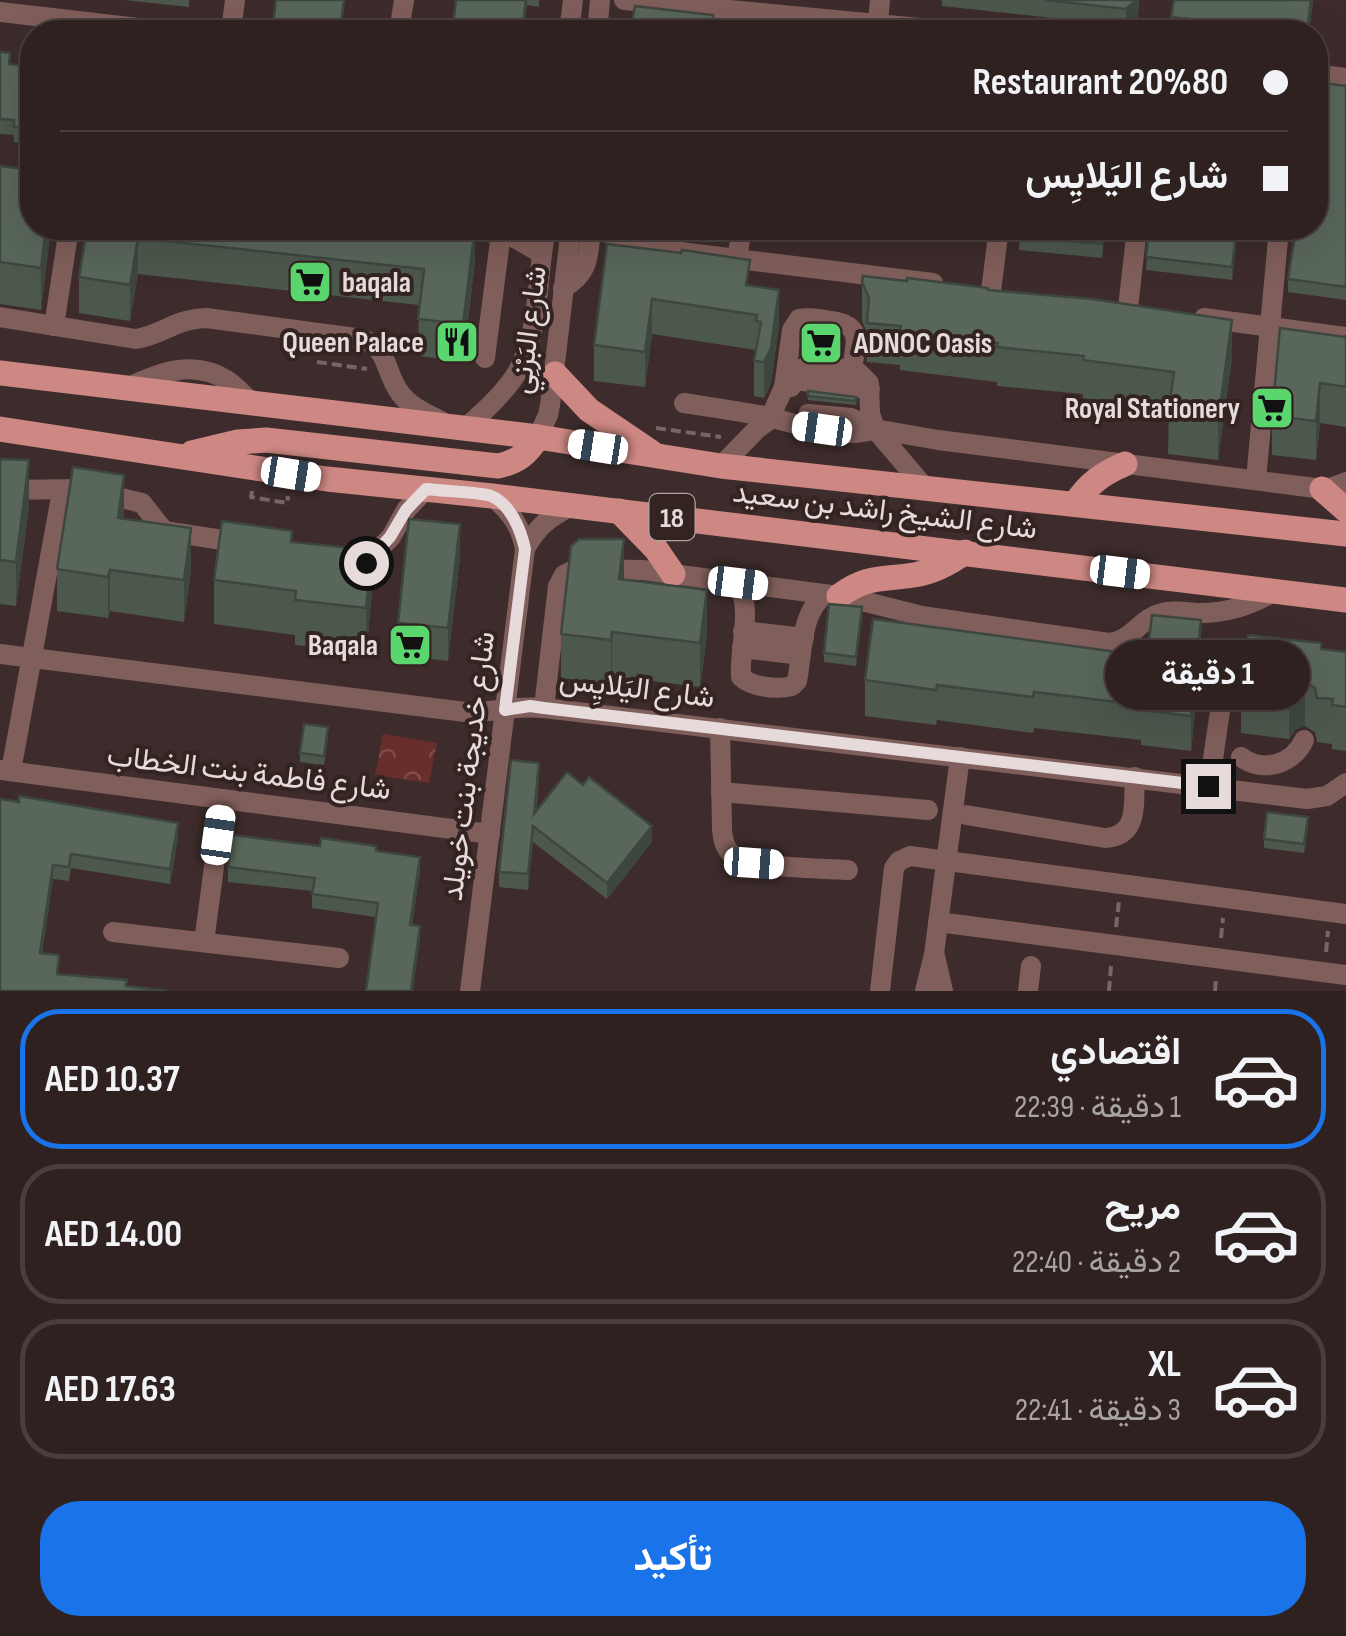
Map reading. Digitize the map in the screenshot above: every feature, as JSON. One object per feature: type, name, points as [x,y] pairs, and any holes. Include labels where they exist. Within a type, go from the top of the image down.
[{"type":"main road","name":"شارع الشيخ راشد بن سعيد","points":[[0,373],[538,437],[721,466],[1346,534]]},
{"type":"main road","points":[[555,374],[589,410],[659,457]]},
{"type":"main road","name":"شارع الشيخ راشد بن سعيد","points":[[0,429],[328,480],[574,505],[1346,600]]},
{"type":"main road","points":[[183,457],[224,444],[266,440],[498,466],[523,457],[538,437]]},
{"type":"main road","points":[[1075,504],[1101,475],[1125,464]]},
{"type":"main road","points":[[1334,485],[1346,510]]},
{"type":"main road","points":[[619,511],[662,556],[673,582]]},
{"type":"main road","points":[[832,595],[866,580],[940,568],[965,552]]},
{"type":"street","points":[[624,0],[847,20]]},
{"type":"street","points":[[0,12],[69,20]]},
{"type":"street","points":[[54,326],[67,240]]},
{"type":"street","points":[[485,358],[499,240]]},
{"type":"street","points":[[519,240],[541,253]]},
{"type":"street","name":"شارع البَرْنِي","points":[[461,428],[505,388],[525,356],[531,338],[544,240]]},
{"type":"street","name":"شارع البَرْنِي","points":[[538,437],[548,416],[555,374],[570,240]]},
{"type":"street","points":[[563,288],[578,278],[588,258],[590,240]]},
{"type":"street","points":[[621,240],[632,246]]},
{"type":"street","points":[[738,258],[740,240]]},
{"type":"street","points":[[588,258],[632,246],[982,289],[996,240]]},
{"type":"street","points":[[1127,308],[1136,240]]},
{"type":"street","points":[[1256,480],[1278,240]]},
{"type":"street","points":[[1181,315],[1346,337]]},
{"type":"street","points":[[0,318],[136,340],[174,323],[206,318],[363,339],[381,351],[394,383],[409,403],[461,428]]},
{"type":"street","points":[[770,418],[784,387],[792,330],[799,319],[844,322],[852,328],[856,338],[852,370]]},
{"type":"street","points":[[721,466],[770,418],[798,372],[809,365],[852,370],[865,377],[875,429],[926,489]]},
{"type":"street","points":[[794,380],[870,389]]},
{"type":"street","points":[[684,403],[770,418],[798,412],[850,418],[875,429],[923,438],[1256,480],[1334,485]]},
{"type":"street","points":[[0,490],[84,489],[142,503],[164,531],[256,545]]},
{"type":"street","points":[[329,557],[366,563],[426,489]]},
{"type":"street","points":[[492,496],[521,530],[525,549]]},
{"type":"street","points":[[5,770],[61,497]]},
{"type":"street","points":[[525,549],[535,531],[550,517],[574,505]]},
{"type":"street","name":"شارع خديجة بنت خويلد","points":[[470,991],[525,549]]},
{"type":"street","points":[[544,708],[558,586],[564,575],[582,568],[643,570],[673,582],[738,583],[832,595],[940,620],[1109,643],[1128,637],[1146,620],[1163,612],[1214,613],[1246,606],[1275,591]]},
{"type":"street","points":[[738,583],[746,606],[740,673],[749,683],[781,688],[795,684],[810,610],[832,595]]},
{"type":"street","points":[[743,640],[803,647]]},
{"type":"street","name":"شارع اليَلايِس","points":[[0,654],[465,712],[530,706],[1300,797],[1322,788],[1342,786]]},
{"type":"street","points":[[1208,786],[1224,684],[1230,672],[1246,664],[1290,669]]},
{"type":"street","points":[[720,728],[723,841],[735,858],[848,870]]},
{"type":"street","points":[[1214,753],[1263,756],[1277,762],[1294,756],[1304,740]]},
{"type":"street","points":[[925,991],[934,954],[960,756]]},
{"type":"street","name":"شارع فاطمة بنت الخطاب","points":[[5,770],[490,834]]},
{"type":"street","points":[[966,815],[1117,837],[1132,820],[1135,778]]},
{"type":"street","points":[[721,792],[928,810]]},
{"type":"street","points":[[204,942],[223,799]]},
{"type":"street","points":[[880,991],[896,864],[910,856],[1346,914]]},
{"type":"street","points":[[938,922],[1346,975]]},
{"type":"street","points":[[113,932],[339,958]]},
{"type":"street","points":[[934,954],[943,991]]},
{"type":"street","points":[[1028,991],[1031,966]]},
{"type":"path","points":[[317,362],[375,370]]},
{"type":"path","points":[[1110,991],[1111,967]]},
{"type":"green space","points":[[383,734],[437,743],[429,783],[375,775]]},
{"type":"building","points":[[276,0],[344,0],[342,20],[274,20]]},
{"type":"building","points":[[456,0],[526,0],[524,20],[454,20]]},
{"type":"building","points":[[1045,0],[1136,0],[1126,9]]},
{"type":"building","points":[[1174,0],[1311,0],[1308,20],[1171,17]]},
{"type":"building","points":[[635,6],[713,15],[712,20],[632,20]]},
{"type":"building","points":[[0,52],[10,53],[9,64],[20,65],[20,128],[14,127],[14,120],[0,119]]},
{"type":"building","points":[[1328,84],[1346,86],[1346,287],[1288,279],[1294,240],[1328,240]]},
{"type":"building","points":[[0,166],[20,168],[20,240],[44,240],[41,268],[0,262]]},
{"type":"building","points":[[85,240],[138,240],[130,285],[79,277]]},
{"type":"building","points":[[156,240],[474,240],[463,324],[418,319],[424,269]]},
{"type":"building","points":[[1055,240],[1102,240],[1102,244]]},
{"type":"building","points":[[1148,240],[1235,240],[1232,267],[1146,257]]},
{"type":"building","points":[[607,244],[750,260],[746,285],[779,290],[771,348],[764,362],[754,361],[761,322],[756,321],[757,315],[652,299],[645,352],[594,345]]},
{"type":"building","points":[[863,276],[1092,299],[1232,320],[1218,421],[1168,415],[1174,372],[1083,360],[1084,356],[997,347],[998,343],[867,323],[869,298]]},
{"type":"building","points":[[807,323],[841,330],[840,346],[803,344]]},
{"type":"building","points":[[1280,328],[1346,335],[1346,387],[1320,383],[1316,421],[1272,416]]},
{"type":"building","points":[[808,391],[856,397],[856,401],[808,396]]},
{"type":"building","points":[[0,459],[29,460],[16,562],[0,560]]},
{"type":"building","points":[[73,467],[124,475],[118,518],[191,528],[184,580],[110,570],[108,577],[57,569]]},
{"type":"building","points":[[409,519],[460,524],[448,628],[398,623]]},
{"type":"building","points":[[222,521],[292,531],[291,542],[372,550],[366,608],[295,600],[296,591],[214,580]]},
{"type":"building","points":[[579,539],[624,539],[619,579],[707,590],[700,643],[612,632],[611,640],[561,634],[571,546]]},
{"type":"building","points":[[829,604],[862,607],[856,657],[824,653]]},
{"type":"building","points":[[1152,615],[1201,620],[1191,716],[1141,710],[1142,705],[1034,692],[1033,697],[865,680],[873,619],[1147,656]]},
{"type":"building","points":[[1248,635],[1321,643],[1321,649],[1346,652],[1346,707],[1332,705],[1333,699],[1317,698],[1315,688],[1305,682],[1296,684],[1289,694],[1241,689]]},
{"type":"building","points":[[304,724],[328,727],[324,756],[300,753]]},
{"type":"building","points":[[511,760],[539,763],[534,814],[567,772],[583,785],[589,777],[652,826],[607,883],[533,826],[528,874],[499,872]]},
{"type":"building","points":[[19,796],[178,823],[170,869],[71,854],[69,867],[53,865],[40,953],[59,955],[57,974],[127,980],[126,986],[167,991],[0,991],[0,799],[19,802]]},
{"type":"building","points":[[1267,812],[1308,817],[1304,844],[1264,839]]},
{"type":"building","points":[[232,835],[320,846],[321,838],[420,857],[410,925],[420,926],[411,991],[366,991],[378,903],[312,894],[315,878],[228,867]]},
{"type":"place","name":"baqala","points":[[310,282]]},
{"type":"place","name":"Queen Palace","points":[[457,342]]},
{"type":"place","name":"ADNOC Oasis","points":[[821,343]]},
{"type":"place","name":"Royal Stationery","points":[[1272,408]]},
{"type":"place","name":"Baqala","points":[[410,645]]},
{"type":"route","points":[[366,563],[426,489],[492,496],[507,509],[521,530],[525,549],[505,710],[530,706],[1208,786]]}]
